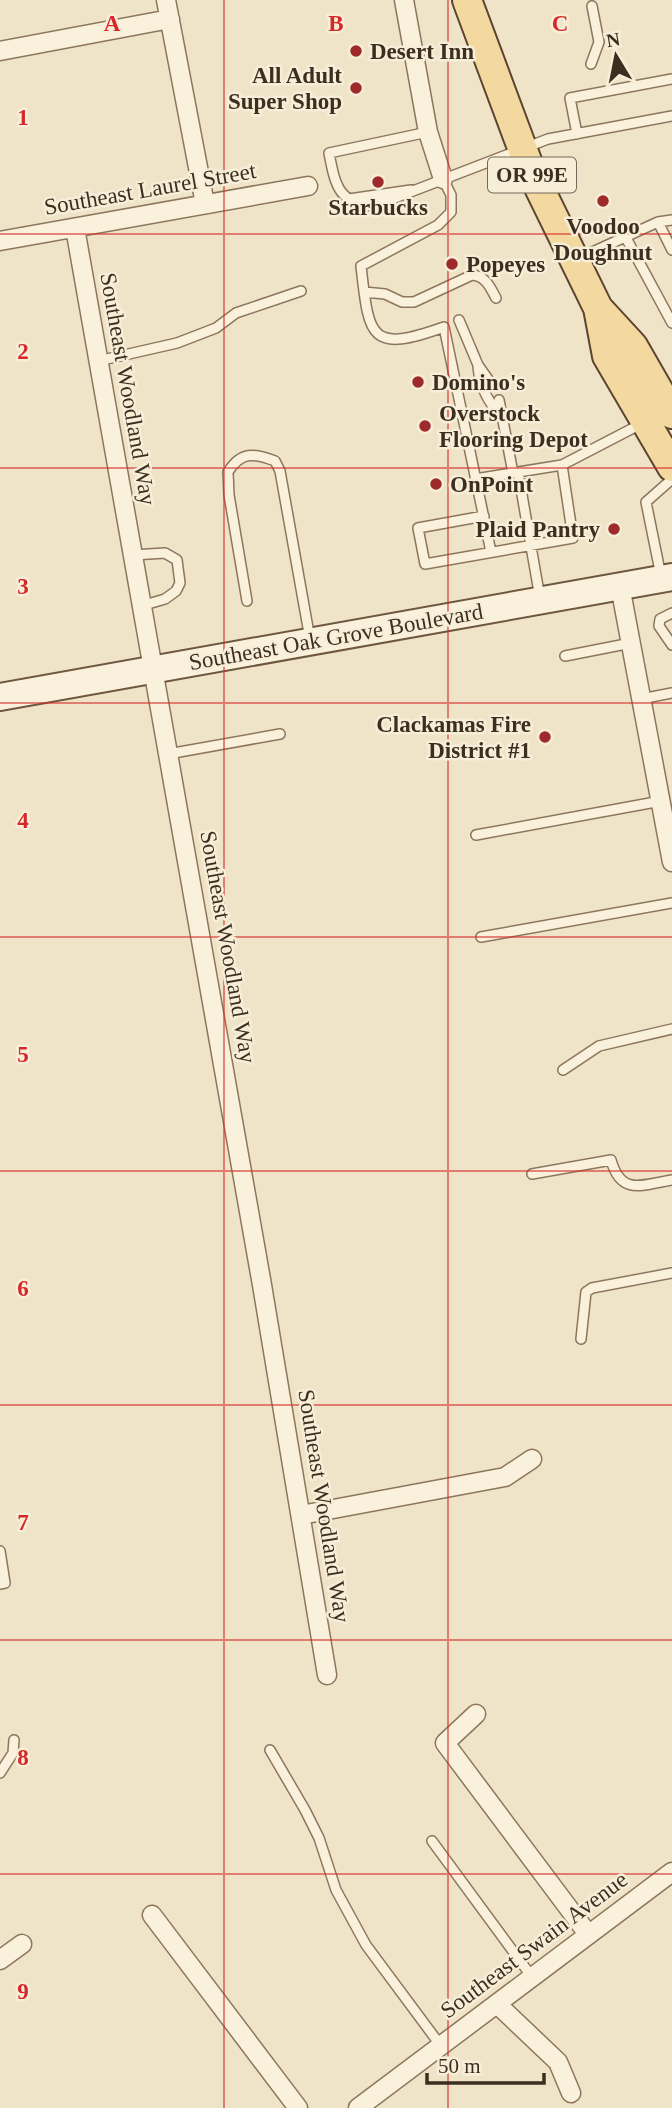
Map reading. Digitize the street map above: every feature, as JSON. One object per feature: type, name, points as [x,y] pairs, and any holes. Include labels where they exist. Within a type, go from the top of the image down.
[{"type":"main road","name":"OR 99E","points":[[467,0],[522,150],[598,309],[607,356],[672,467]]},
{"type":"main road","name":"OR 99E","points":[[598,309],[633,346],[672,414]]},
{"type":"street","points":[[166,0],[205,204]]},
{"type":"street","points":[[404,0],[428,131],[443,179]]},
{"type":"street","points":[[0,51],[170,19]]},
{"type":"street","name":"Southeast Laurel Street","points":[[0,241],[308,186]]},
{"type":"street","name":"Southeast Woodland Way","points":[[75,228],[327,1675]]},
{"type":"street","name":"Southeast Oak Grove Boulevard","points":[[0,697],[667,578]]},
{"type":"street","points":[[620,586],[672,862]]},
{"type":"street","points":[[301,1515],[505,1477],[532,1459]]},
{"type":"street","points":[[476,1714],[445,1743],[588,1934]]},
{"type":"street","name":"Southeast Swain Avenue","points":[[358,2108],[672,1872]]},
{"type":"street","points":[[152,1915],[298,2108]]},
{"type":"street","points":[[0,1961],[22,1944]]},
{"type":"street","points":[[497,2004],[558,2062],[571,2093]]},
{"type":"lane","points":[[592,6],[599,42],[592,65]]},
{"type":"lane","points":[[577,134],[570,98],[672,79]]},
{"type":"lane","points":[[428,131],[329,153],[334,180],[348,199],[358,205],[374,206],[548,139],[672,116]]},
{"type":"lane","points":[[443,179],[451,195],[451,212],[438,225],[362,266],[364,292],[370,326],[376,335],[389,340],[410,340],[444,327],[491,552]]},
{"type":"lane","points":[[574,260],[658,222],[672,220]]},
{"type":"lane","points":[[658,222],[672,250]]},
{"type":"lane","points":[[625,236],[672,323]]},
{"type":"lane","points":[[364,292],[414,302],[472,275],[480,276],[487,282],[496,298]]},
{"type":"lane","points":[[98,361],[177,343],[216,328],[236,313],[301,291]]},
{"type":"lane","points":[[459,320],[478,365],[490,382]]},
{"type":"lane","points":[[478,365],[480,382],[490,405],[504,420]]},
{"type":"lane","points":[[499,400],[531,545],[540,600]]},
{"type":"lane","points":[[475,479],[562,465],[645,422]]},
{"type":"lane","points":[[247,601],[229,495],[228,472],[241,456],[252,454],[275,461],[280,471],[311,641]]},
{"type":"lane","points":[[484,516],[418,528],[425,564],[573,538],[562,465]]},
{"type":"lane","points":[[667,578],[646,502],[672,479]]},
{"type":"lane","points":[[132,555],[165,553],[177,560],[180,572],[176,591],[165,599],[141,606]]},
{"type":"lane","points":[[672,613],[660,619],[659,626],[672,645]]},
{"type":"lane","points":[[565,656],[631,643]]},
{"type":"lane","points":[[641,699],[672,694]]},
{"type":"lane","points":[[168,754],[280,734]]},
{"type":"lane","points":[[476,835],[661,801]]},
{"type":"lane","points":[[481,937],[672,902]]},
{"type":"lane","points":[[563,1070],[599,1046],[672,1029]]},
{"type":"lane","points":[[532,1174],[611,1160],[620,1181],[629,1186],[672,1180]]},
{"type":"lane","points":[[581,1339],[586,1292],[592,1288],[672,1273]]},
{"type":"lane","points":[[0,1551],[5,1583],[0,1584]]},
{"type":"lane","points":[[0,1773],[13,1753],[14,1740]]},
{"type":"lane","points":[[270,1750],[319,1838],[336,1890],[366,1945],[396,1990],[441,2046]]},
{"type":"lane","points":[[432,1841],[532,1978]]},
{"type":"place","name":"Desert Inn","points":[[356,51]]},
{"type":"place","name":"All Adult Super Shop","points":[[356,88]]},
{"type":"place","name":"Starbucks","points":[[378,182]]},
{"type":"place","name":"Voodoo Doughnut","points":[[603,201]]},
{"type":"place","name":"Popeyes","points":[[452,264]]},
{"type":"place","name":"Domino's","points":[[418,382]]},
{"type":"place","name":"Overstock Flooring Depot","points":[[425,426]]},
{"type":"place","name":"OnPoint","points":[[436,484]]},
{"type":"place","name":"Plaid Pantry","points":[[614,529]]},
{"type":"place","name":"Clackamas Fire District #1","points":[[545,737]]}]
